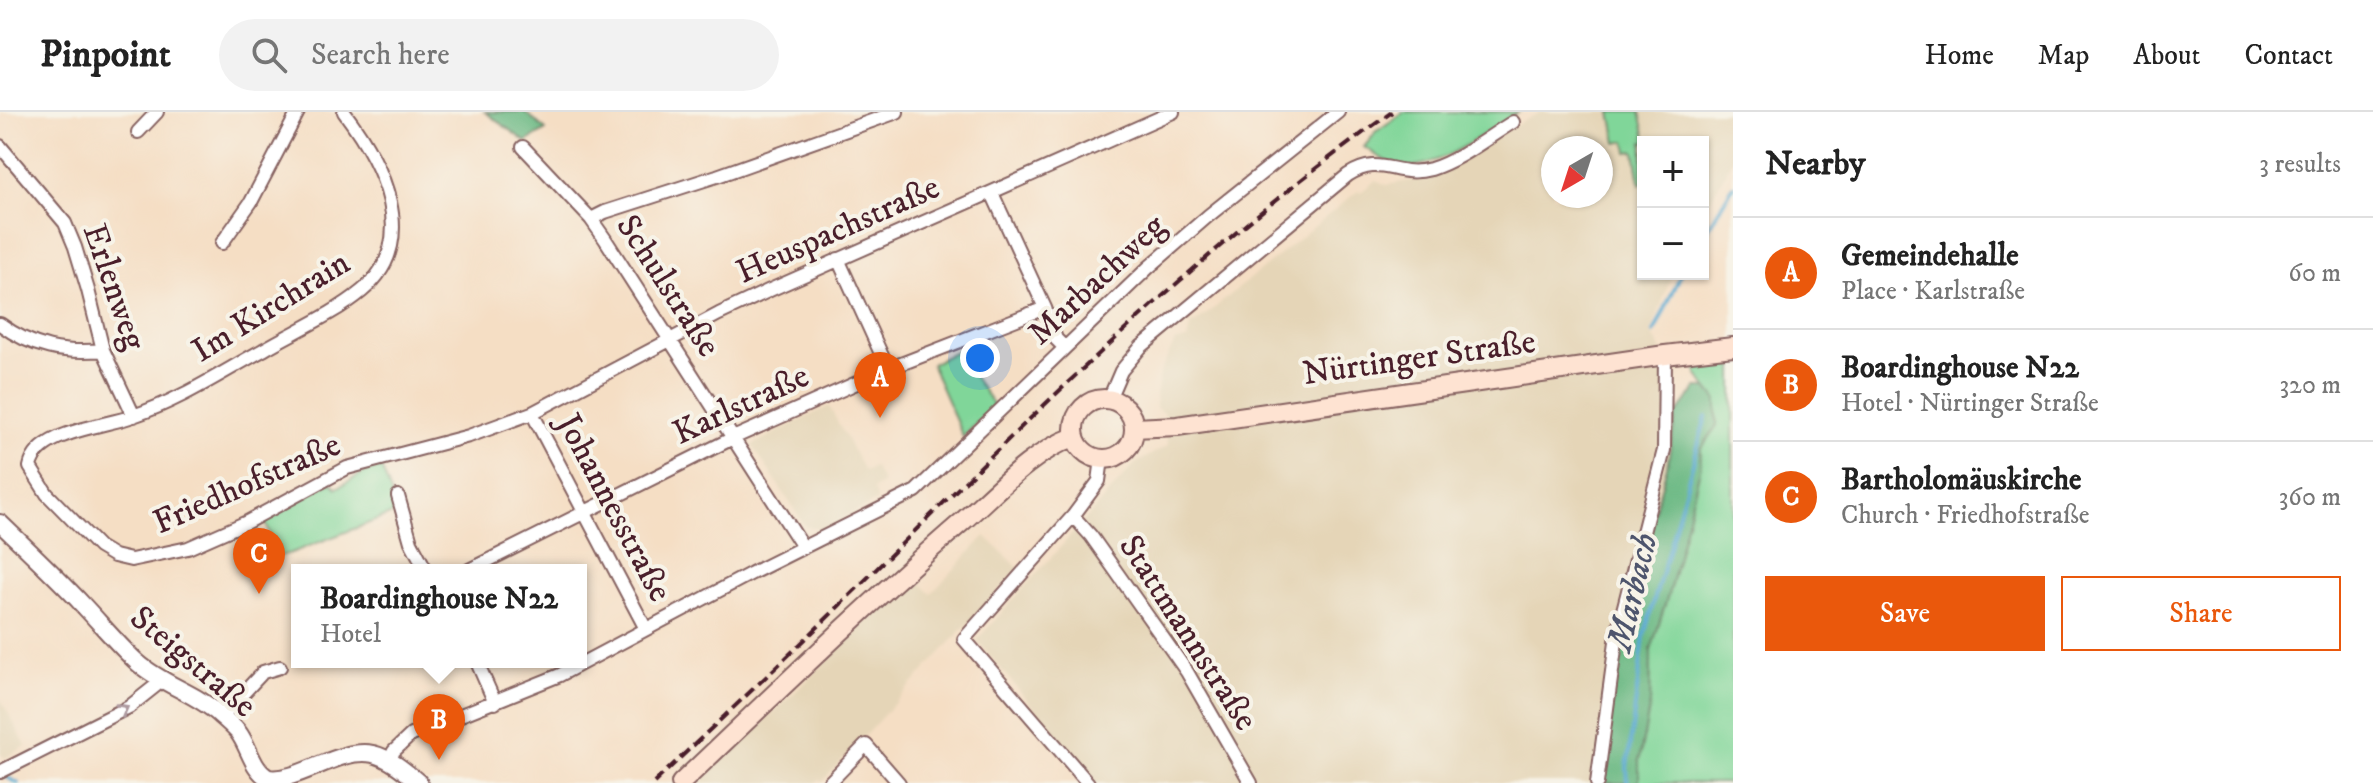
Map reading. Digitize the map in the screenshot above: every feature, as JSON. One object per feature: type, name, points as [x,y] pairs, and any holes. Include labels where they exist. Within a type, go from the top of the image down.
[{"type":"main road","name":"Nürtinger Straße","points":[[1134,428],[1177,426],[1724,348]]},
{"type":"main road","points":[[1109,399],[1127,410],[1134,428],[1127,448],[1115,457],[1102,459],[1085,453],[1074,437],[1074,420],[1080,409],[1094,400],[1109,399]]},
{"type":"main road","points":[[681,783],[921,557],[1019,472],[1056,444],[1074,437]]},
{"type":"street","points":[[138,132],[157,112]]},
{"type":"street","points":[[222,243],[251,202],[298,112]]},
{"type":"street","name":"Im Kirchrain","points":[[32,456],[42,445],[62,436],[134,416],[167,403],[364,290],[380,271],[388,253],[392,206],[374,154],[344,112]]},
{"type":"street","points":[[591,219],[897,112]]},
{"type":"street","name":"Heuspachstraße","points":[[532,413],[719,314],[1173,112]]},
{"type":"street","name":"Marbachweg","points":[[803,547],[916,491],[1064,347],[1208,216],[1338,112]]},
{"type":"street","points":[[1109,399],[1121,371],[1141,347],[1348,175],[1368,165],[1409,173],[1431,169],[1513,122]]},
{"type":"street","name":"Erlenweg","points":[[0,146],[65,223],[80,261],[103,350],[134,416]]},
{"type":"street","name":"Schulstraße","points":[[523,147],[591,219],[628,271],[803,547]]},
{"type":"street","points":[[992,193],[1056,339],[1064,347]]},
{"type":"street","points":[[838,259],[888,369]]},
{"type":"street","name":"Karlstraße","points":[[481,564],[733,438],[888,369],[1045,308]]},
{"type":"street","points":[[0,324],[14,335],[40,346],[73,353],[103,350]]},
{"type":"street","points":[[1597,783],[1617,634],[1664,450],[1665,355]]},
{"type":"street","name":"Friedhofstraße","points":[[32,456],[30,467],[47,494],[99,547],[114,556],[131,560],[188,548],[247,522],[347,468],[503,426],[532,413]]},
{"type":"street","name":"Johannesstraße","points":[[532,413],[646,629]]},
{"type":"street","points":[[1088,783],[964,639],[1073,516],[1099,481],[1102,459]]},
{"type":"street","points":[[398,496],[411,542],[423,564]]},
{"type":"street","name":"Stattmannstraße","points":[[1073,516],[1091,536],[1187,672],[1250,783]]},
{"type":"street","name":"Steigstraße","points":[[0,523],[137,662],[222,716],[239,733],[259,770],[274,782]]},
{"type":"street","points":[[587,661],[803,547]]},
{"type":"street","points":[[222,716],[263,672],[280,667]]},
{"type":"street","points":[[480,668],[495,703]]},
{"type":"street","points":[[389,761],[394,751],[411,735],[495,703],[573,668]]},
{"type":"street","points":[[2,770],[129,707],[163,680]]},
{"type":"street","points":[[829,783],[866,745],[899,783]]},
{"type":"street","points":[[274,782],[289,780],[345,756],[363,753],[389,761],[419,783]]},
{"type":"shaded area","points":[[1540,112],[1733,112],[1733,157],[1709,203],[1709,136],[1637,136],[1637,280],[1670,280],[1651,333],[1677,376],[1673,451],[1603,783],[1257,783],[1248,769],[1236,783],[1096,783],[977,640],[1135,464],[1168,445],[1165,414],[1156,408],[1156,395],[1161,370],[1175,342],[1187,340],[1191,324],[1359,190],[1361,192],[1376,180],[1386,185],[1421,179]]},
{"type":"shaded area","points":[[829,406],[864,471],[874,467],[883,483],[873,489],[878,500],[822,529],[806,527],[752,445]]},
{"type":"shaded area","points":[[985,536],[1019,568],[822,782],[820,779],[815,783],[700,783],[915,577],[931,594]]},
{"type":"shaded area","points":[[0,698],[26,746],[5,758],[0,753]]},
{"type":"green space","points":[[485,112],[525,112],[546,130],[526,142]]},
{"type":"green space","points":[[1404,112],[1518,112],[1444,157],[1412,166],[1397,166],[1364,147],[1377,131]]},
{"type":"green space","points":[[1611,112],[1640,112],[1646,136],[1637,136],[1637,164],[1635,151],[1628,152],[1626,141],[1617,143]]},
{"type":"green space","points":[[962,348],[974,377],[994,406],[963,437],[931,364]]},
{"type":"green space","points":[[1733,359],[1733,783],[1639,783],[1639,760],[1650,704],[1651,650],[1700,469],[1701,449],[1717,426],[1717,401],[1697,374],[1697,365]]},
{"type":"green space","points":[[1697,388],[1707,388],[1717,400],[1717,426],[1701,449],[1700,469],[1651,650],[1650,704],[1639,760],[1639,783],[1600,783],[1621,633],[1667,466],[1676,415]]},
{"type":"green space","points":[[381,467],[398,512],[262,561],[247,551],[273,541],[264,520],[331,482],[337,488]]},
{"type":"waterway","name":"Marbach","points":[[1709,227],[1733,186]]},
{"type":"waterway","name":"Marbach","points":[[1654,333],[1678,280]]},
{"type":"waterway","name":"Marbach","points":[[1628,783],[1627,768],[1644,636],[1706,417]]},
{"type":"waterway","points":[[2,775],[18,783]]},
{"type":"railway","points":[[654,783],[1105,348],[1245,226],[1317,167],[1392,112]]},
{"type":"place","name":"Gemeindehalle","points":[[880,418]]},
{"type":"place","name":"Bartholomäuskirche","points":[[259,594]]},
{"type":"place","name":"Boardinghouse N22","points":[[439,760]]}]
